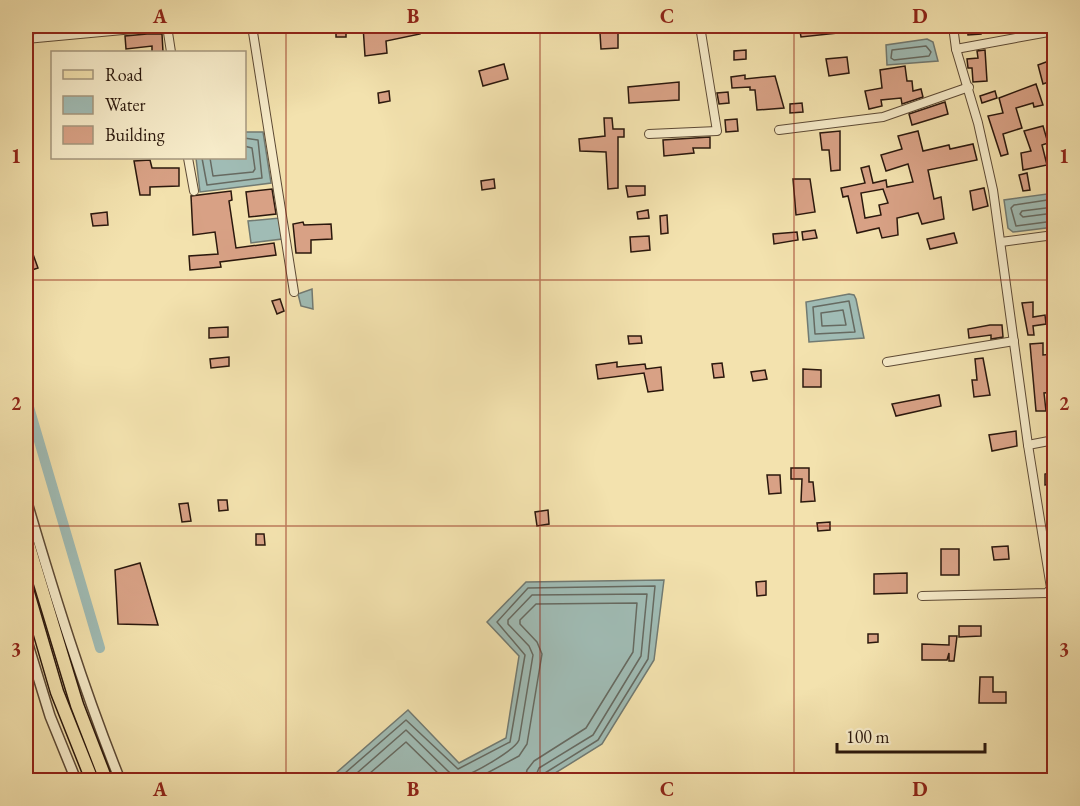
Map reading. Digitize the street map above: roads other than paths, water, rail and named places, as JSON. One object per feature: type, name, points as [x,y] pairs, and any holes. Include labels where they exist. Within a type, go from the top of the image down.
[{"type":"main road","points":[[26,537],[77,705],[106,780]]},
{"type":"main road","points":[[26,586],[57,692],[92,780]]},
{"type":"street","points":[[26,39],[166,26],[171,51]]},
{"type":"street","points":[[252,26],[294,292]]},
{"type":"street","points":[[649,134],[717,131],[700,26]]},
{"type":"street","points":[[922,596],[1050,592],[993,190],[969,87],[956,49],[953,26]]},
{"type":"street","points":[[956,49],[1054,32]]},
{"type":"street","points":[[779,130],[883,117],[969,87]]},
{"type":"street","points":[[188,159],[194,191]]},
{"type":"street","points":[[1001,242],[1054,235]]},
{"type":"street","points":[[887,362],[1014,341]]},
{"type":"street","points":[[1028,445],[1054,440]]},
{"type":"street","points":[[26,499],[64,628],[120,780]]},
{"type":"street","points":[[26,638],[50,716],[76,780]]},
{"type":"water","points":[[927,39],[933,42],[938,61],[887,65],[886,45]]},
{"type":"water","points":[[246,132],[263,132],[271,183],[200,192],[196,159],[246,159]]},
{"type":"water","points":[[1054,193],[1054,227],[1013,232],[1008,228],[1004,200]]},
{"type":"water","points":[[280,218],[282,239],[251,243],[248,221]]},
{"type":"water","points":[[312,289],[313,309],[301,306],[298,294]]},
{"type":"water","points":[[854,295],[856,299],[864,338],[809,342],[806,302]]},
{"type":"water","points":[[664,580],[654,660],[602,744],[544,780],[328,780],[408,710],[459,763],[506,738],[519,656],[487,622],[526,582]]},
{"type":"waterway","points":[[26,397],[100,648]]}]
